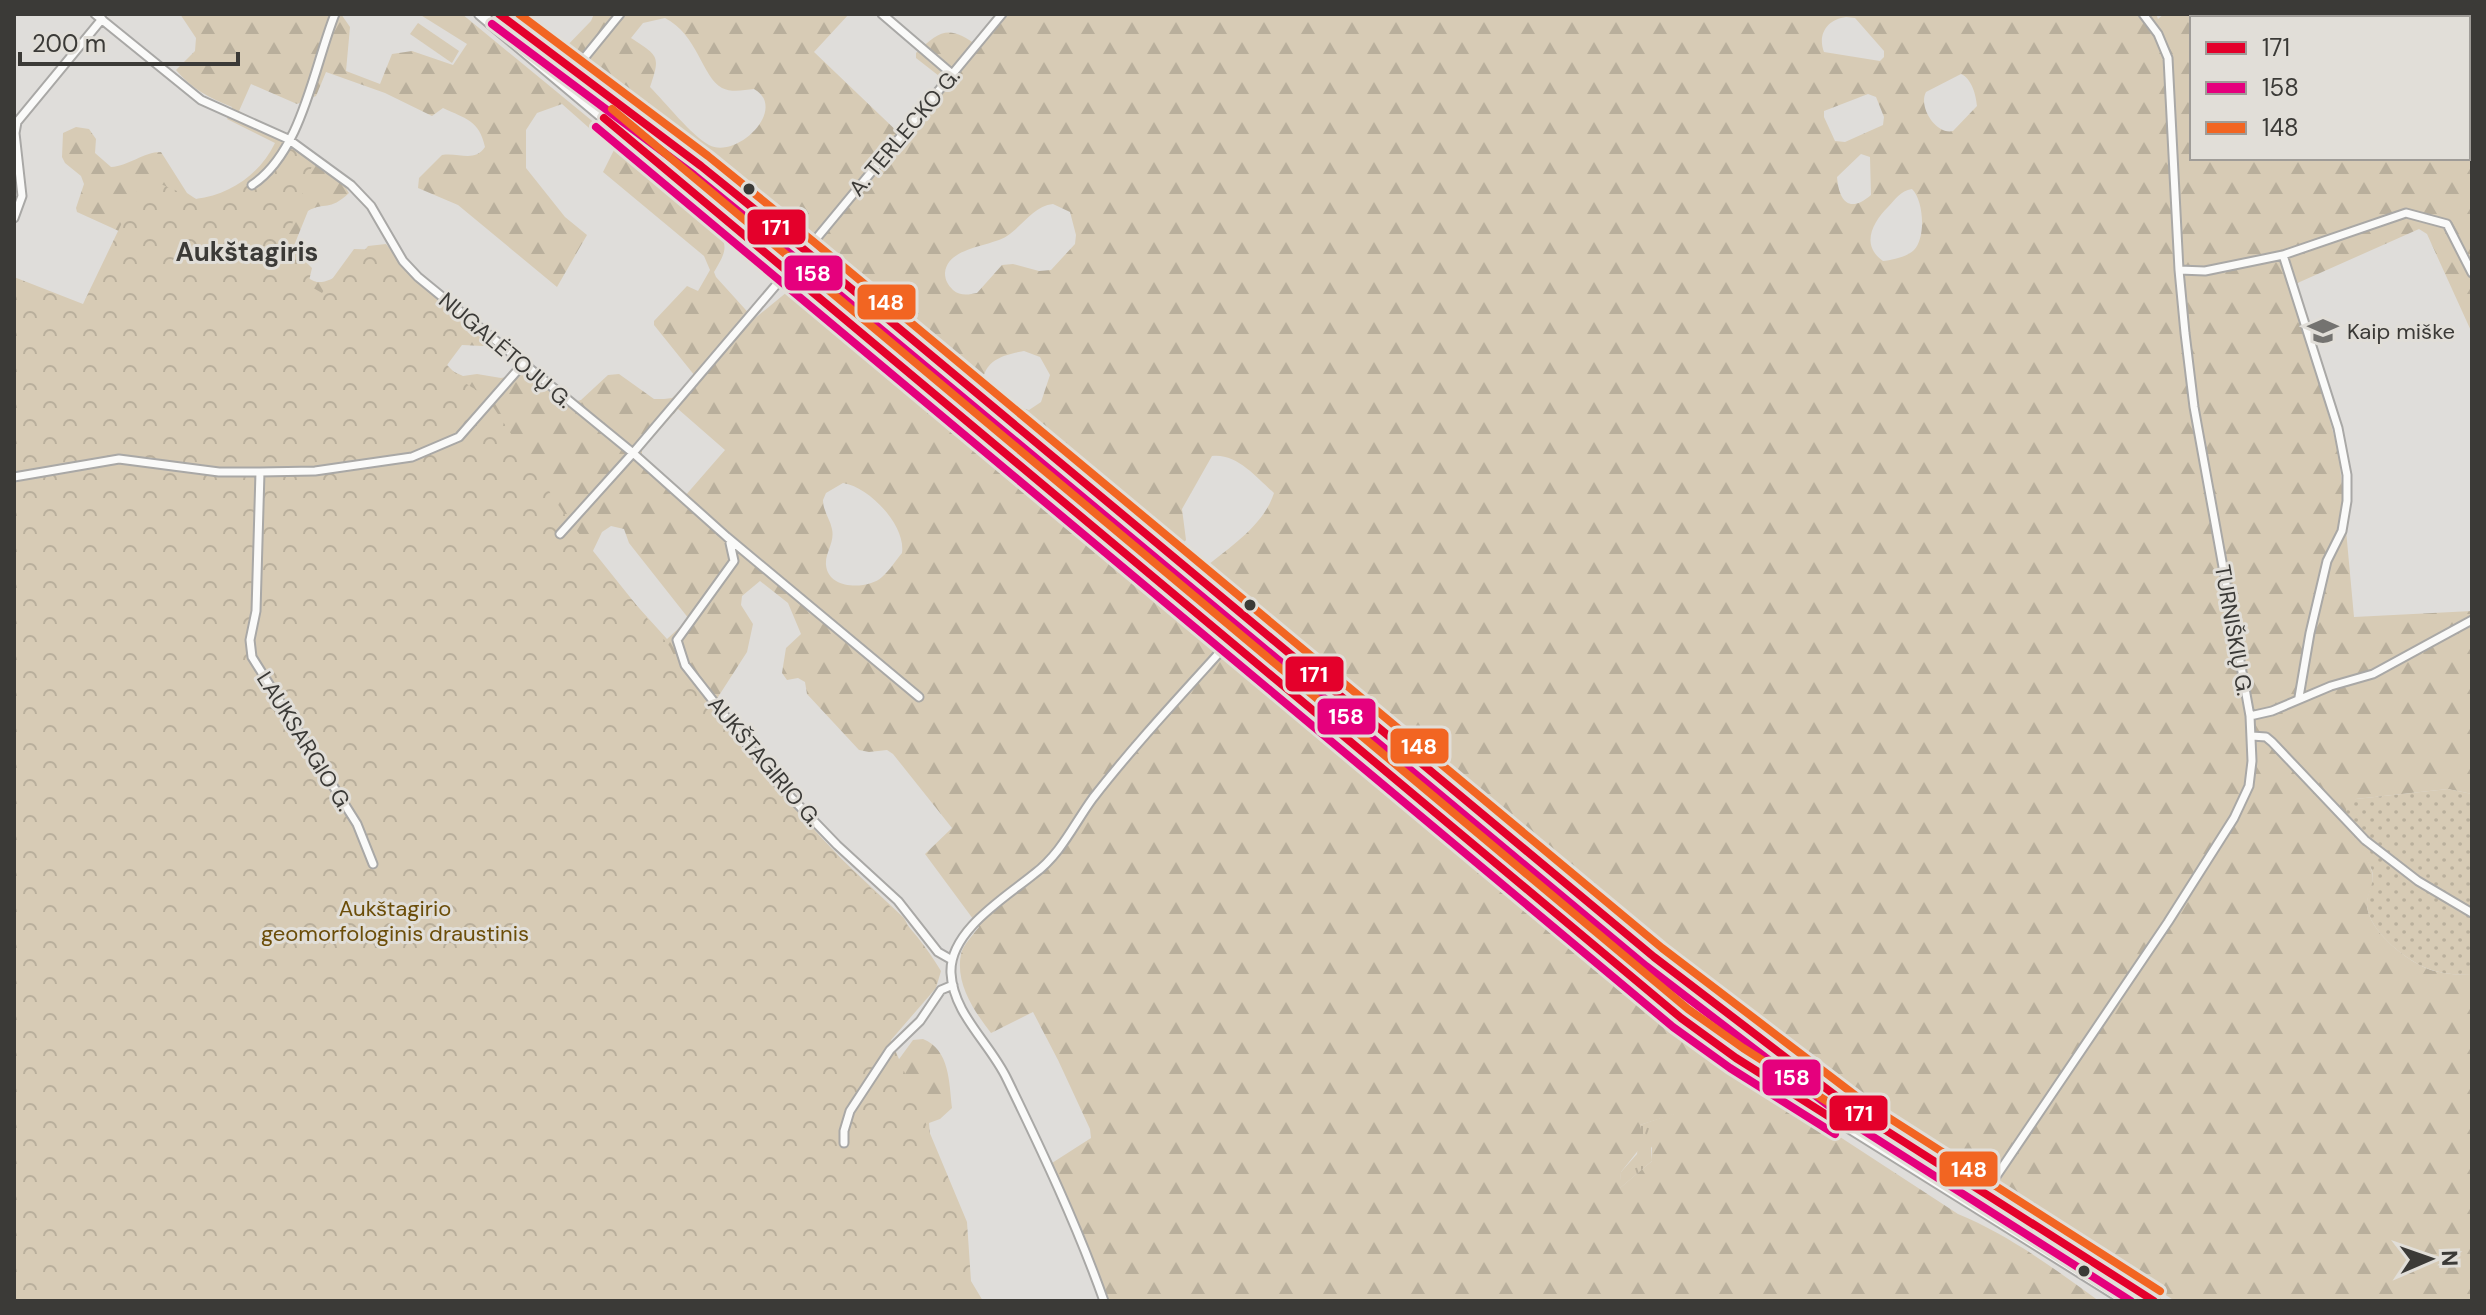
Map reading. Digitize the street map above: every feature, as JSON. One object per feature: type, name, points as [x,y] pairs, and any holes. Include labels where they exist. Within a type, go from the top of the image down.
[{"type":"main road","points":[[480,14],[1708,1039],[2122,1298],[2125,1283]]},
{"type":"main road","points":[[499,14],[701,166],[806,251],[1748,1032],[2001,1207],[2154,1301]]},
{"type":"main road","points":[[788,271],[806,251]]},
{"type":"main road","points":[[1441,818],[1460,796]]},
{"type":"main road","points":[[1889,1153],[1898,1138]]},
{"type":"main road","points":[[1971,1187],[1988,1185],[1993,1181],[2001,1207]]},
{"type":"street","points":[[252,185],[271,170],[288,139],[316,76],[335,14]]},
{"type":"street","points":[[587,80],[583,67],[585,57],[620,14]]},
{"type":"street","points":[[882,14],[952,74]]},
{"type":"street","name":"A. TERLECKO G.","points":[[806,251],[1002,14]]},
{"type":"street","name":"TURNIŠKIŲ G.","points":[[1993,1181],[2168,922],[2234,818],[2249,786],[2250,716],[2194,407],[2179,270],[2168,58],[2158,34],[2143,14]]},
{"type":"street","points":[[14,218],[22,196],[17,122],[98,17]]},
{"type":"street","name":"NUGALĖTOJŲ G.","points":[[98,17],[201,100],[288,139],[323,163],[365,198],[409,268],[633,453],[727,537],[919,697]]},
{"type":"street","points":[[562,61],[585,57]]},
{"type":"street","points":[[2179,270],[2205,271],[2283,255],[2406,213],[2447,224],[2472,273]]},
{"type":"street","points":[[2283,255],[2341,437],[2347,475],[2342,531],[2327,561],[2299,697]]},
{"type":"street","points":[[560,534],[788,271]]},
{"type":"street","points":[[14,477],[119,459],[219,472],[260,472],[315,471],[412,457],[459,437],[523,364]]},
{"type":"street","name":"LAUKSARGIO G.","points":[[260,472],[256,611],[250,640],[252,657],[357,824],[373,864]]},
{"type":"street","name":"AUKŠTAGIRIO G.","points":[[727,537],[733,548],[734,561],[677,640],[685,665],[780,786],[837,845],[898,901],[938,952],[952,960]]},
{"type":"street","points":[[2250,716],[2373,674],[2472,620]]},
{"type":"street","points":[[1104,1301],[1085,1248],[1006,1077],[969,1022],[953,985],[952,960],[957,947],[978,920],[1038,872],[1062,846],[1093,799],[1229,642]]},
{"type":"street","points":[[2252,736],[2266,737],[2272,742],[2365,840],[2418,881],[2472,913]]},
{"type":"street","points":[[844,1143],[850,1111],[890,1050],[920,1021],[941,990],[953,985]]},
{"type":"green space","points":[[180,14],[341,14],[350,27],[346,71],[380,84],[392,54],[412,51],[453,65],[467,44],[419,14],[462,14],[714,221],[724,246],[714,272],[716,277],[754,319],[787,292],[800,294],[1687,1037],[1958,1214],[2031,1253],[2099,1301],[1108,1301],[1052,1163],[1091,1138],[1090,1129],[1033,1012],[991,1033],[972,1006],[963,986],[961,954],[979,927],[925,854],[952,828],[893,754],[887,750],[859,750],[807,694],[805,682],[798,678],[787,680],[782,673],[786,648],[801,634],[788,603],[760,581],[742,596],[741,605],[753,624],[747,652],[718,697],[715,713],[753,763],[836,854],[904,918],[930,966],[14,1260],[14,616],[132,237],[77,212],[84,184],[81,176],[62,157],[63,133],[76,127],[89,129],[96,139],[95,153],[111,167],[161,152],[187,193],[196,199],[221,193],[243,181],[261,164],[275,143],[227,119],[232,107],[201,92],[176,70],[195,51],[196,38]],"holes":[[[326,72],[385,93],[432,116],[443,108],[465,118],[479,131],[485,147],[471,156],[442,155],[419,178],[418,188],[458,205],[557,287],[587,235],[565,217],[526,168],[526,130],[537,113],[562,104],[614,150],[603,172],[704,256],[710,270],[698,291],[687,286],[654,321],[695,376],[672,398],[654,399],[619,374],[608,375],[581,400],[568,403],[558,399],[528,373],[501,378],[477,374],[463,376],[448,369],[447,365],[462,345],[483,346],[487,343],[486,338],[419,283],[386,244],[368,246],[346,269],[324,282],[314,281],[290,265],[289,258],[308,211],[337,202],[349,193],[329,162],[239,111],[251,84],[297,104],[316,96]],[[678,409],[725,450],[685,496],[642,457],[642,450]],[[843,483],[853,486],[874,500],[892,520],[902,542],[902,553],[876,581],[850,585],[841,583],[828,573],[826,560],[833,534],[823,504],[826,493]],[[611,526],[624,529],[629,543],[689,619],[667,639],[591,555],[602,532]],[[1674,1114],[1652,1140],[1652,1161],[1620,1188],[1621,1172],[1644,1143],[1640,1125]]]},
{"type":"green space","points":[[594,14],[849,14],[814,52],[903,137],[948,83],[916,58],[916,53],[932,39],[946,33],[960,35],[979,47],[1007,14],[2156,14],[2158,19],[2164,14],[2455,14],[2190,16],[2190,160],[2470,160],[2472,107],[2472,333],[2427,234],[2419,229],[2293,285],[2339,454],[2354,617],[2472,611],[2472,794],[2448,789],[2356,799],[2346,823],[2372,872],[2367,903],[2374,924],[2382,935],[2403,954],[2425,967],[2444,973],[2472,975],[2472,1301],[2175,1301],[1854,1095],[1751,1019],[1202,570],[1244,536],[1269,505],[1274,493],[1254,474],[1230,458],[1212,456],[1182,509],[1186,540],[1177,551],[757,198],[750,188],[560,53]],"holes":[[[665,18],[685,35],[715,83],[730,90],[754,89],[763,98],[766,108],[755,130],[744,139],[720,148],[709,145],[686,126],[650,87],[655,57],[631,38],[643,23]],[[1840,18],[1855,18],[1884,51],[1884,57],[1880,61],[1824,52],[1823,34],[1829,24]],[[1961,74],[1971,83],[1977,106],[1953,131],[1947,131],[1940,129],[1930,119],[1924,105],[1926,92]],[[1868,94],[1876,97],[1884,117],[1883,125],[1845,142],[1835,141],[1824,111]],[[1861,154],[1870,157],[1871,195],[1863,201],[1857,204],[1846,202],[1840,193],[1837,177]],[[1912,189],[1919,202],[1922,220],[1918,244],[1914,250],[1899,258],[1883,261],[1872,248],[1874,226],[1898,196]],[[1053,204],[1070,212],[1076,235],[1075,244],[1051,270],[1002,265],[977,293],[961,294],[951,288],[945,273],[953,258],[1000,240],[1046,205]],[[1024,351],[1040,357],[1050,375],[1041,402],[1029,410],[1015,406],[984,375],[990,364]]]},
{"type":"green space","points":[[418,23],[459,51],[452,63],[410,34]]},
{"type":"green space","name":"Aukštagirio geomorfologinis draustinis","points":[[288,139],[315,157],[286,242],[312,268],[308,285],[322,293],[354,249],[392,250],[405,268],[468,324],[447,365],[465,383],[486,396],[569,521],[670,647],[692,684],[760,770],[905,922],[941,971],[936,988],[891,1040],[967,1222],[971,1281],[983,1301],[14,1301],[14,277],[83,304],[144,177],[196,199],[219,197],[266,174]]},
{"type":"green space","points":[[2448,789],[2472,794],[2472,975],[2425,968],[2392,945],[2374,925],[2367,904],[2373,873],[2351,830],[2347,814],[2346,805],[2356,799]]},
{"type":"green space","points":[[923,1039],[932,1044],[943,1059],[949,1078],[952,1108],[940,1119],[929,1123],[931,1146],[867,1103],[913,1040]]},
{"type":"green space","points":[[1675,1113],[1651,1148],[1652,1161],[1619,1189],[1621,1172],[1637,1154],[1640,1125]]},
{"type":"transit line","name":"171","points":[[499,14],[701,166],[806,251],[1654,957],[1857,1112],[2154,1301]]},
{"type":"transit line","name":"148","points":[[519,14],[708,156],[814,242],[1662,948],[1864,1102],[2160,1291]]},
{"type":"transit line","name":"158","points":[[492,24],[694,175],[1646,966],[1850,1122],[2131,1301]]},
{"type":"transit line","name":"148","points":[[612,109],[1688,1009],[1847,1114]]},
{"type":"transit line","name":"171","points":[[604,118],[1681,1018],[1736,1058],[1841,1124]]},
{"type":"transit line","name":"158","points":[[596,127],[1673,1027],[1730,1068],[1835,1134]]},
{"type":"place","name":"Kaip miške","points":[[2323,331]]},
{"type":"district","name":"Aukštagiris","points":[[247,252]]}]
